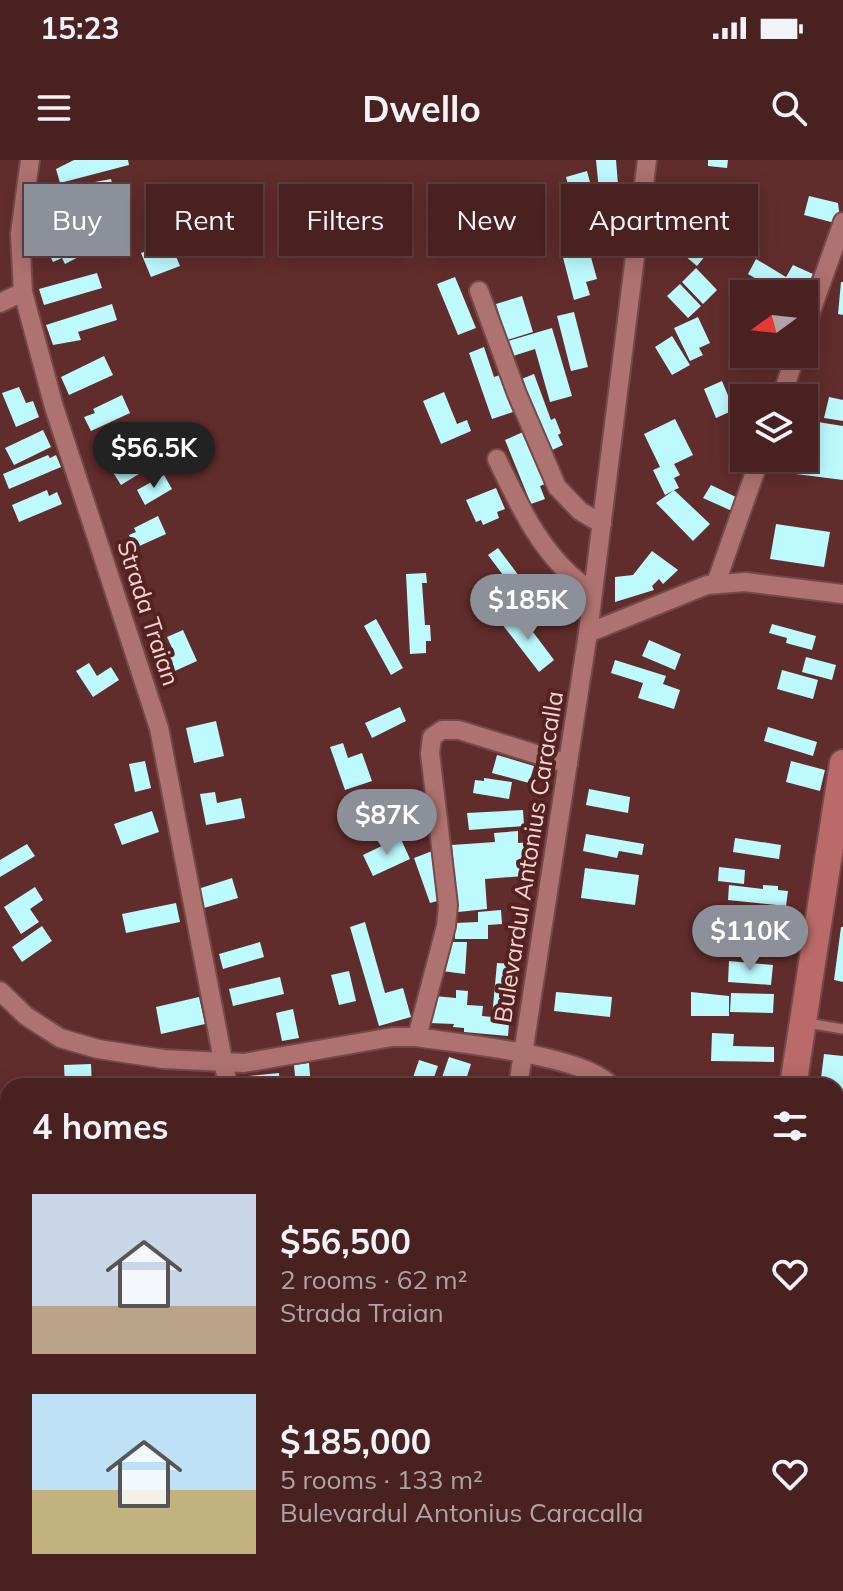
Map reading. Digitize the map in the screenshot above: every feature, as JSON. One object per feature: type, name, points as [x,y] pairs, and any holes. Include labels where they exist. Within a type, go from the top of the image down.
[{"type":"main road","points":[[794,1078],[842,778]]},
{"type":"street","name":"Strada Traian","points":[[30,160],[20,234],[23,292],[54,407],[159,728],[227,1078]]},
{"type":"street","name":"Bulevardul Antonius Caracalla","points":[[519,1078],[588,633],[647,160]]},
{"type":"street","points":[[818,292],[843,222]]},
{"type":"street","points":[[479,291],[517,394],[557,487],[580,511],[602,524]]},
{"type":"street","points":[[0,303],[23,292]]},
{"type":"street","points":[[497,459],[526,515],[558,563],[572,579],[593,592]]},
{"type":"street","points":[[716,583],[755,472]]},
{"type":"street","points":[[588,633],[716,583],[745,582],[843,594]]},
{"type":"street","points":[[417,1037],[446,926],[448,905],[430,753],[432,737],[442,730],[459,730],[568,764]]},
{"type":"street","points":[[0,991],[26,1016],[60,1038],[98,1049],[163,1059],[226,1063],[417,1037],[566,1060],[590,1068],[602,1078]]},
{"type":"lane","points":[[804,1023],[843,1029]]},
{"type":"building","points":[[74,160],[128,160],[129,165],[60,183],[56,169]]},
{"type":"building","points":[[596,160],[616,160],[618,184],[598,184]]},
{"type":"building","points":[[708,160],[728,160],[727,168],[708,166]]},
{"type":"building","points":[[587,171],[590,184],[568,184],[566,177]]},
{"type":"building","points":[[111,179],[112,184],[84,184]]},
{"type":"building","points":[[809,196],[838,203],[840,219],[835,223],[804,215]]},
{"type":"building","points":[[146,251],[146,256],[176,256],[180,266],[151,277],[141,253]]},
{"type":"building","points":[[50,256],[80,256],[65,264],[62,258],[53,262]]},
{"type":"building","points":[[563,256],[591,256],[597,279],[586,282],[590,295],[574,300]]},
{"type":"building","points":[[685,256],[705,256],[697,266]]},
{"type":"building","points":[[756,259],[786,277],[793,265],[813,274],[810,280],[758,280],[748,274]]},
{"type":"building","points":[[696,268],[717,290],[703,304],[682,282]]},
{"type":"building","points":[[97,273],[102,288],[44,305],[39,289]]},
{"type":"building","points":[[455,277],[476,328],[458,335],[437,284]]},
{"type":"building","points":[[843,282],[843,315],[838,314]]},
{"type":"building","points":[[680,284],[701,306],[688,318],[667,296]]},
{"type":"building","points":[[522,296],[533,332],[507,340],[496,304]]},
{"type":"building","points":[[112,304],[117,320],[78,332],[81,340],[53,345],[46,325]]},
{"type":"building","points":[[574,312],[588,367],[571,371],[557,316]]},
{"type":"building","points":[[698,317],[710,343],[699,348],[703,355],[690,361],[674,328]]},
{"type":"building","points":[[552,328],[572,396],[550,402],[535,349],[510,357],[505,342]]},
{"type":"building","points":[[672,336],[690,365],[672,375],[655,347]]},
{"type":"building","points":[[484,347],[494,377],[500,375],[513,412],[492,419],[469,353]]},
{"type":"building","points":[[104,356],[113,375],[69,395],[61,377]]},
{"type":"building","points":[[534,374],[551,420],[555,418],[561,433],[558,435],[563,445],[548,452],[519,380]]},
{"type":"building","points":[[722,381],[730,400],[730,412],[716,418],[704,389]]},
{"type":"building","points":[[19,387],[26,403],[33,401],[39,417],[16,427],[2,393]]},
{"type":"building","points":[[444,392],[457,424],[467,420],[471,431],[441,444],[423,401]]},
{"type":"building","points":[[122,395],[130,413],[91,431],[84,417],[95,413],[93,409]]},
{"type":"building","points":[[829,397],[843,400],[843,421],[824,418]]},
{"type":"building","points":[[675,419],[693,455],[674,464],[680,475],[674,478],[679,488],[665,495],[653,470],[660,467],[644,434]]},
{"type":"building","points":[[818,422],[843,426],[843,480],[796,474],[818,472]]},
{"type":"building","points":[[43,430],[51,447],[14,465],[5,448]]},
{"type":"building","points":[[523,432],[545,484],[540,486],[545,499],[531,504],[505,440]]},
{"type":"building","points":[[145,443],[157,463],[121,485],[109,466]]},
{"type":"building","points":[[48,455],[50,458],[56,455],[61,467],[9,489],[3,474]]},
{"type":"building","points":[[164,475],[172,489],[145,505],[137,490]]},
{"type":"building","points":[[711,485],[738,498],[732,511],[703,498]]},
{"type":"building","points":[[496,488],[505,509],[497,512],[499,518],[483,525],[481,520],[476,522],[466,500]]},
{"type":"building","points":[[47,490],[49,496],[57,492],[62,504],[19,522],[12,505]]},
{"type":"building","points":[[674,490],[710,524],[693,541],[656,503]]},
{"type":"building","points":[[158,516],[166,534],[135,548],[129,535],[136,532],[134,528]]},
{"type":"building","points":[[776,524],[830,532],[824,567],[770,559]]},
{"type":"building","points":[[498,548],[519,576],[509,583],[488,555]]},
{"type":"building","points":[[652,551],[678,570],[663,584],[659,579],[652,586],[654,590],[615,602],[615,577],[633,575]]},
{"type":"building","points":[[426,573],[427,583],[422,583],[425,625],[430,625],[431,641],[426,641],[426,653],[410,654],[406,574]]},
{"type":"building","points":[[518,612],[554,660],[539,672],[502,624]]},
{"type":"building","points":[[376,619],[403,668],[391,675],[364,626]]},
{"type":"building","points":[[772,624],[816,636],[812,650],[786,643],[787,638],[769,633]]},
{"type":"building","points":[[183,630],[197,661],[166,675],[159,659],[174,652],[167,637]]},
{"type":"building","points":[[649,640],[681,654],[675,670],[642,656]]},
{"type":"building","points":[[806,657],[836,665],[832,680],[802,672]]},
{"type":"building","points":[[615,660],[666,676],[663,684],[680,690],[674,709],[638,698],[643,683],[611,673]]},
{"type":"building","points":[[89,663],[97,676],[111,667],[119,680],[93,697],[76,671]]},
{"type":"building","points":[[782,670],[818,680],[813,699],[777,689]]},
{"type":"building","points":[[400,707],[406,721],[372,738],[365,723]]},
{"type":"building","points":[[216,721],[224,756],[194,763],[186,728]]},
{"type":"building","points":[[768,727],[817,742],[813,756],[764,741]]},
{"type":"building","points":[[343,743],[348,758],[362,753],[372,781],[345,790],[330,747]]},
{"type":"building","points":[[497,755],[534,766],[529,783],[492,773]]},
{"type":"building","points":[[145,761],[151,788],[135,792],[129,764]]},
{"type":"building","points":[[791,761],[825,770],[820,791],[786,782]]},
{"type":"building","points":[[484,778],[512,782],[509,799],[473,793],[475,780],[484,781]]},
{"type":"building","points":[[589,789],[630,797],[628,813],[586,805]]},
{"type":"building","points":[[382,790],[391,818],[377,823],[368,795]]},
{"type":"building","points":[[215,792],[217,803],[241,798],[245,818],[206,825],[200,794]]},
{"type":"building","points":[[523,810],[524,826],[469,830],[467,813]]},
{"type":"building","points":[[152,811],[159,832],[122,845],[114,824]]},
{"type":"building","points":[[518,831],[518,843],[533,842],[536,875],[485,879],[487,909],[458,912],[452,845],[495,842],[494,833]]},
{"type":"building","points":[[586,834],[644,844],[642,855],[619,851],[617,858],[583,851]]},
{"type":"building","points":[[400,837],[410,859],[373,876],[363,855]]},
{"type":"building","points":[[735,838],[781,845],[779,859],[733,852]]},
{"type":"building","points":[[27,844],[35,856],[0,877],[0,860]]},
{"type":"building","points":[[435,850],[441,900],[430,903],[414,858]]},
{"type":"building","points":[[719,867],[745,870],[744,884],[718,881]]},
{"type":"building","points":[[585,868],[639,875],[635,905],[581,898]]},
{"type":"building","points":[[232,878],[238,898],[204,908],[198,889]]},
{"type":"building","points":[[729,885],[763,889],[763,885],[778,886],[778,890],[788,891],[786,906],[728,900]]},
{"type":"building","points":[[35,887],[43,900],[30,909],[39,922],[21,934],[4,907]]},
{"type":"building","points":[[176,903],[180,922],[126,933],[122,914]]},
{"type":"building","points":[[501,910],[502,924],[488,925],[488,939],[455,939],[455,923],[478,922],[478,912]]},
{"type":"building","points":[[365,922],[385,993],[403,988],[411,1017],[379,1026],[350,927]]},
{"type":"building","points":[[42,926],[52,941],[22,962],[12,947]]},
{"type":"building","points":[[843,927],[843,982],[834,980]]},
{"type":"building","points":[[715,931],[762,939],[760,956],[712,949]]},
{"type":"building","points":[[260,942],[264,957],[223,969],[219,954]]},
{"type":"building","points":[[452,942],[467,942],[465,974],[442,971]]},
{"type":"building","points":[[729,961],[773,965],[771,985],[728,982]]},
{"type":"building","points":[[497,963],[514,964],[508,1036],[464,1032],[464,1028],[453,1027],[454,1024],[429,1023],[434,996],[456,998],[456,990],[468,991],[467,1005],[483,1006],[482,1016],[492,1017]]},
{"type":"building","points":[[349,971],[356,1001],[339,1005],[331,975]]},
{"type":"building","points":[[280,977],[284,994],[233,1006],[229,989]]},
{"type":"building","points":[[556,992],[612,997],[610,1017],[554,1011]]},
{"type":"building","points":[[691,992],[729,996],[729,1016],[691,1016]]},
{"type":"building","points":[[731,993],[774,994],[773,1013],[730,1012]]},
{"type":"building","points":[[199,997],[205,1024],[161,1034],[156,1007]]},
{"type":"building","points":[[293,1009],[299,1038],[282,1041],[276,1013]]},
{"type":"building","points":[[712,1033],[734,1034],[733,1046],[774,1047],[774,1062],[711,1061]]},
{"type":"building","points":[[824,1054],[843,1056],[843,1078],[821,1078]]},
{"type":"building","points":[[449,1057],[471,1064],[467,1078],[442,1078]]},
{"type":"building","points":[[419,1060],[438,1066],[434,1078],[413,1078]]},
{"type":"building","points":[[309,1063],[310,1078],[295,1078],[294,1065]]},
{"type":"building","points":[[91,1064],[92,1078],[65,1078],[64,1065]]},
{"type":"building","points":[[279,1073],[279,1078],[239,1078]]}]
